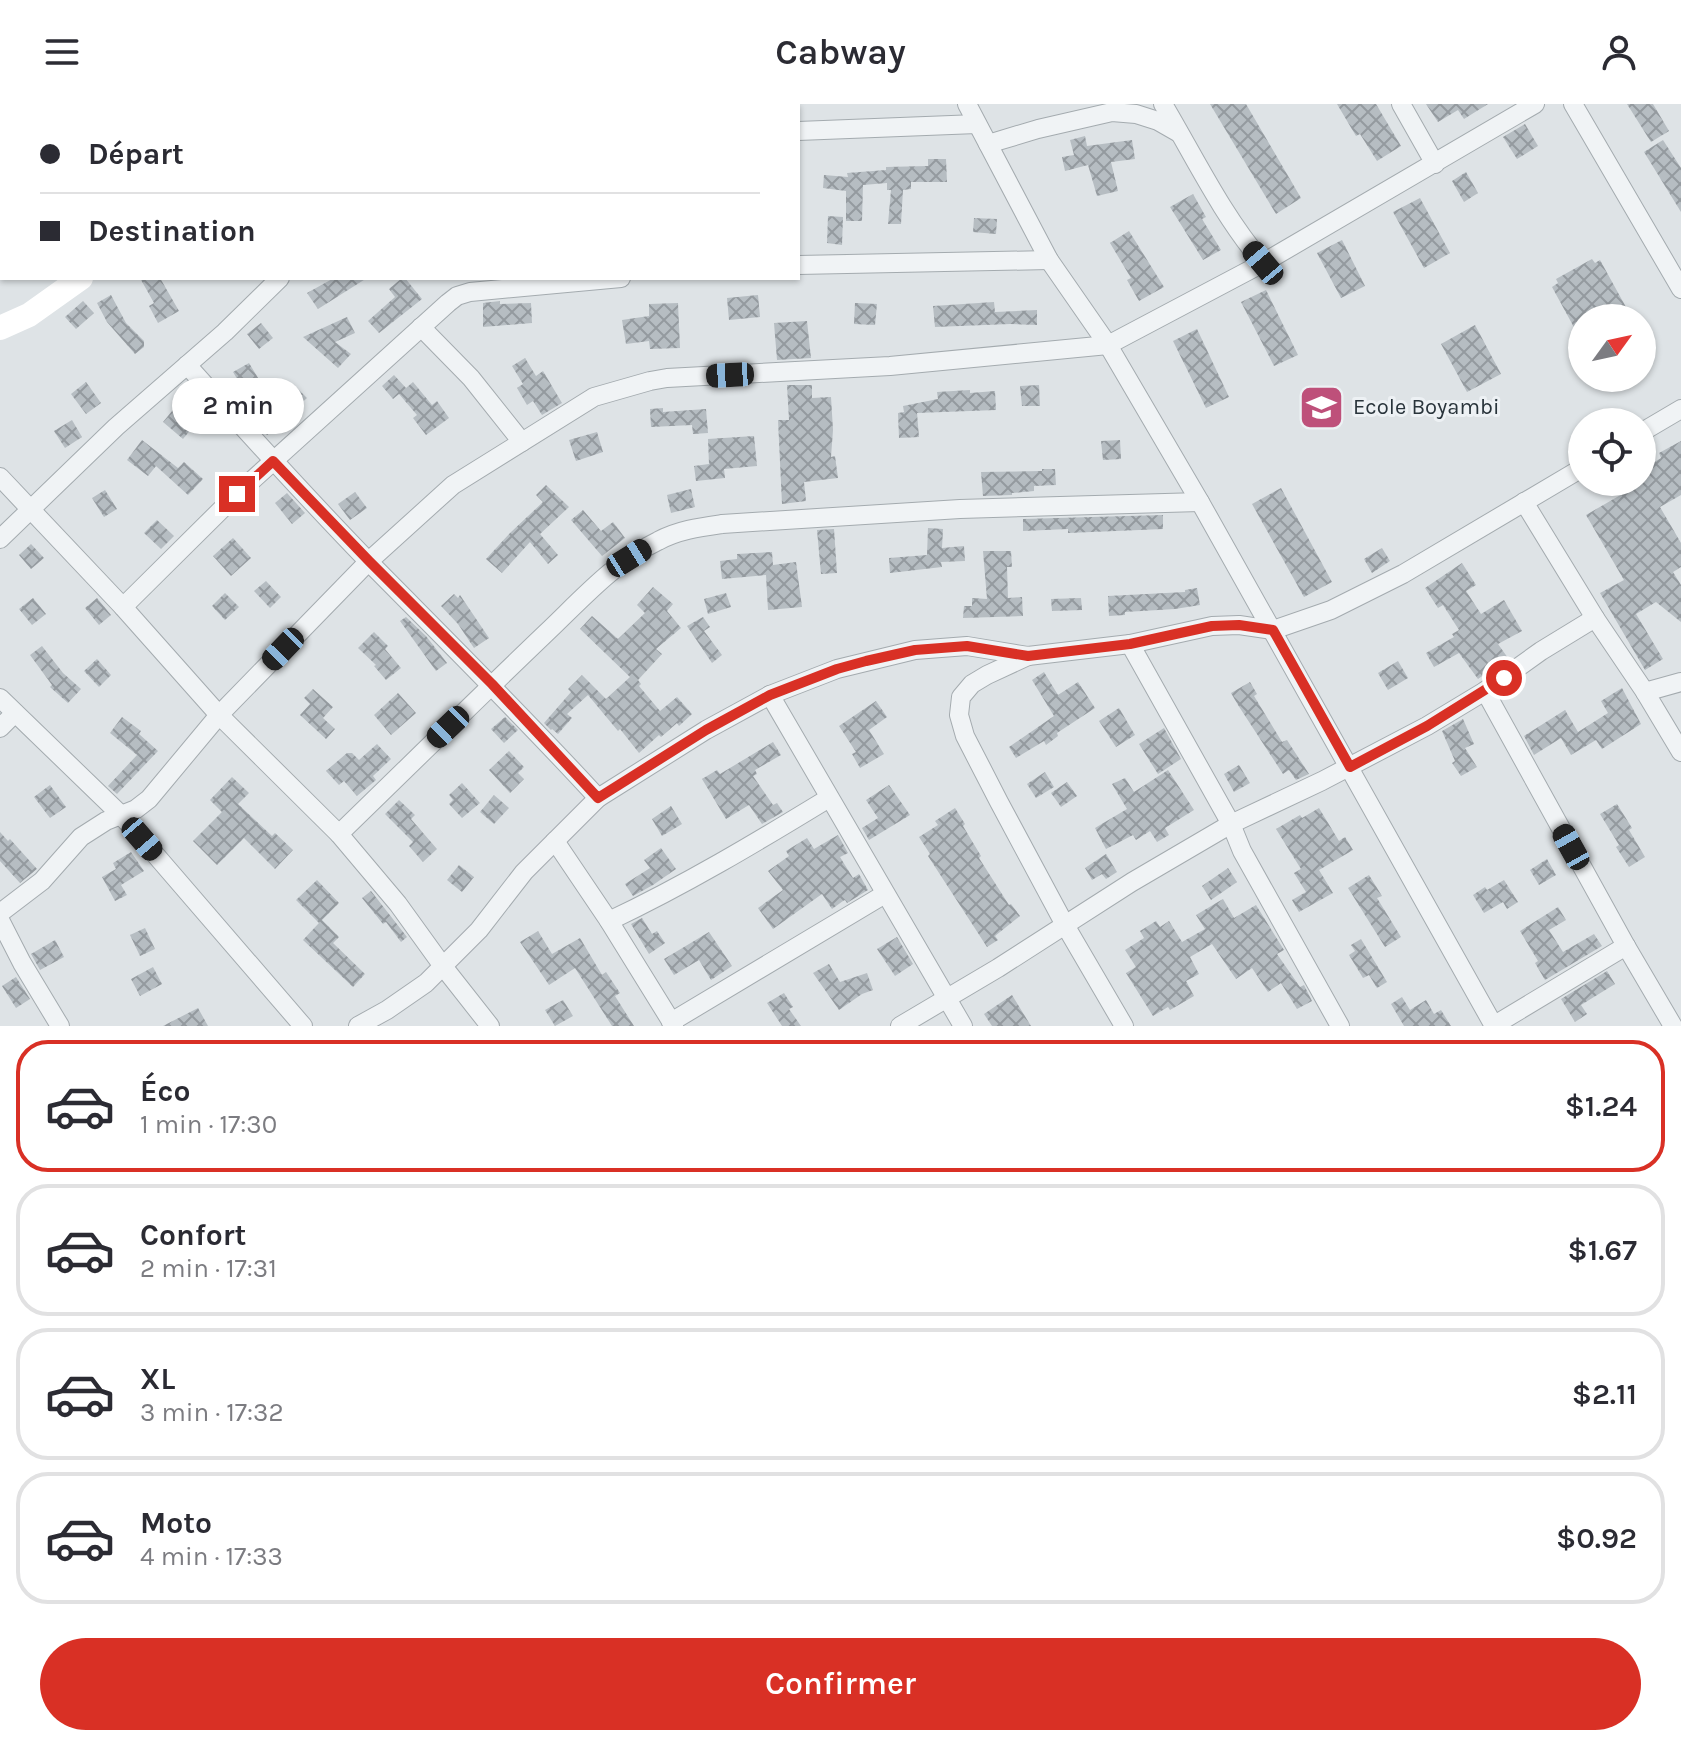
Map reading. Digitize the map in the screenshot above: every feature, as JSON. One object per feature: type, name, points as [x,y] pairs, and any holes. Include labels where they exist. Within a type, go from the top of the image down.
[{"type":"street","points":[[967,104],[1049,260],[1108,345],[1200,502],[1493,1026],[1626,946]]},
{"type":"street","points":[[1163,104],[1229,217],[1263,263]]},
{"type":"street","points":[[1401,104],[1435,164]]},
{"type":"street","points":[[0,913],[42,881],[81,837],[149,799],[219,715],[369,561],[453,485],[594,397],[667,378],[890,366],[1108,345],[1263,263],[1535,104]]},
{"type":"street","points":[[1573,104],[1681,289]]},
{"type":"street","points":[[988,144],[1116,108],[1158,121],[1179,133]]},
{"type":"street","points":[[800,131],[977,124]]},
{"type":"street","points":[[800,265],[1049,260]]},
{"type":"street","points":[[0,328],[29,315],[78,280]]},
{"type":"street","points":[[0,539],[116,427],[225,332],[278,280]]},
{"type":"street","points":[[123,607],[237,494],[457,296],[470,292],[599,280]]},
{"type":"street","points":[[421,327],[471,378],[522,442]]},
{"type":"street","points":[[187,365],[273,461],[492,684],[598,798]]},
{"type":"street","points":[[1656,424],[1681,409]]},
{"type":"street","points":[[358,1026],[426,983],[479,930],[524,872],[598,798],[706,730],[770,695],[837,669],[915,650],[967,646],[1028,656],[1130,644],[1212,626],[1239,625],[1273,630],[1331,610],[1403,574],[1568,476]]},
{"type":"street","points":[[0,477],[123,607],[219,715],[339,834],[398,904],[490,1026]]},
{"type":"street","points":[[339,834],[603,580],[629,558],[659,540],[690,529],[722,524],[935,511],[1200,502]]},
{"type":"street","points":[[1524,502],[1681,752]]},
{"type":"street","points":[[900,1026],[1231,824],[1427,726],[1595,618]]},
{"type":"street","points":[[1130,644],[1340,1026]]},
{"type":"street","points":[[1028,656],[972,684],[961,697],[959,715],[965,736],[1065,925],[1124,1026]]},
{"type":"street","points":[[1645,692],[1681,682]]},
{"type":"street","points":[[1485,691],[1673,1026]]},
{"type":"street","points":[[770,695],[963,1026]]},
{"type":"street","points":[[0,698],[122,816],[303,1026]]},
{"type":"street","points":[[0,728],[15,713]]},
{"type":"street","points":[[609,921],[656,899],[829,798]]},
{"type":"street","points":[[555,841],[609,921],[672,1024],[885,894]]},
{"type":"street","points":[[0,920],[60,1026]]},
{"type":"building","points":[[1210,104],[1246,104],[1301,198],[1276,214]]},
{"type":"building","points":[[1337,104],[1376,104],[1401,146],[1377,161],[1360,134],[1356,136]]},
{"type":"building","points":[[1426,104],[1488,104],[1464,119],[1458,110],[1438,122]]},
{"type":"building","points":[[1627,104],[1653,104],[1669,131],[1651,142]]},
{"type":"building","points":[[1525,124],[1538,146],[1517,159],[1503,137]]},
{"type":"building","points":[[1085,136],[1087,146],[1132,140],[1135,159],[1111,162],[1118,191],[1097,196],[1088,165],[1065,171],[1062,157],[1074,155],[1070,140]]},
{"type":"building","points":[[1663,140],[1681,168],[1681,212],[1644,152]]},
{"type":"building","points":[[928,159],[946,159],[947,182],[911,182],[911,189],[903,190],[901,224],[888,224],[891,190],[887,190],[887,183],[863,185],[862,221],[846,221],[846,191],[823,188],[824,175],[848,177],[847,173],[886,170],[886,167],[928,166]]},
{"type":"building","points":[[1466,172],[1478,193],[1464,202],[1452,181]]},
{"type":"building","points":[[1193,194],[1206,217],[1202,219],[1221,250],[1203,260],[1170,207]]},
{"type":"building","points":[[1420,198],[1450,253],[1424,268],[1393,212]]},
{"type":"building","points":[[828,216],[843,217],[842,245],[827,243]]},
{"type":"building","points":[[974,218],[997,219],[996,234],[973,232]]},
{"type":"building","points":[[1129,231],[1164,287],[1139,301],[1127,280],[1131,278],[1110,243]]},
{"type":"building","points":[[1342,240],[1365,286],[1341,298],[1317,253]]},
{"type":"building","points":[[1592,259],[1595,263],[1600,260],[1624,304],[1568,304],[1568,316],[1552,287],[1558,283],[1556,279]]},
{"type":"building","points":[[141,280],[161,280],[179,311],[158,323],[149,306],[154,303]]},
{"type":"building","points":[[330,280],[364,280],[318,309],[307,293]]},
{"type":"building","points":[[400,280],[407,280],[422,299],[379,333],[368,321],[395,297],[389,289]]},
{"type":"building","points":[[1266,290],[1298,355],[1274,366],[1241,302]]},
{"type":"building","points":[[111,295],[126,323],[144,341],[144,347],[135,354],[107,322],[97,303]]},
{"type":"building","points":[[758,295],[760,317],[729,320],[727,298]]},
{"type":"building","points":[[83,301],[94,313],[76,329],[65,317]]},
{"type":"building","points":[[500,301],[500,304],[531,303],[532,323],[483,327],[483,303]]},
{"type":"building","points":[[994,302],[995,312],[1037,310],[1037,325],[935,327],[933,306]]},
{"type":"building","points":[[678,303],[680,348],[650,349],[649,341],[626,344],[622,320],[649,316],[649,304]]},
{"type":"building","points":[[855,303],[877,304],[875,325],[854,324]]},
{"type":"building","points":[[347,317],[355,333],[335,342],[351,354],[338,368],[303,337]]},
{"type":"building","points":[[807,321],[811,358],[777,360],[774,323]]},
{"type":"building","points":[[261,323],[273,338],[259,349],[247,334]]},
{"type":"building","points":[[1475,325],[1501,374],[1467,392],[1441,344]]},
{"type":"building","points":[[1197,329],[1229,397],[1206,408],[1173,341]]},
{"type":"building","points":[[525,358],[536,376],[543,371],[562,403],[542,415],[533,401],[527,405],[517,388],[523,384],[512,366]]},
{"type":"building","points":[[249,363],[272,401],[289,385],[294,385],[307,398],[280,423],[281,426],[267,435],[245,406],[251,402],[233,372]]},
{"type":"building","points":[[394,375],[406,388],[413,382],[432,405],[437,401],[449,418],[426,435],[413,418],[417,415],[399,394],[393,399],[382,386]]},
{"type":"building","points":[[86,382],[101,403],[86,414],[71,394]]},
{"type":"building","points":[[787,385],[812,385],[812,398],[831,397],[831,457],[835,456],[838,478],[804,482],[806,501],[782,504],[778,420],[789,420]]},
{"type":"building","points":[[1039,385],[1040,406],[1022,406],[1020,386]]},
{"type":"building","points":[[970,390],[970,393],[995,391],[996,410],[917,413],[919,437],[899,438],[898,413],[904,412],[903,406],[938,399],[937,392]]},
{"type":"building","points":[[177,405],[197,422],[183,439],[163,422]]},
{"type":"building","points":[[663,408],[663,412],[706,409],[708,433],[693,434],[692,425],[651,427],[650,409]]},
{"type":"building","points":[[72,420],[82,437],[65,448],[54,431]]},
{"type":"building","points":[[597,432],[603,452],[576,461],[569,440]]},
{"type":"building","points":[[754,436],[757,466],[724,469],[725,478],[696,481],[694,466],[709,464],[708,439]]},
{"type":"building","points":[[142,440],[178,468],[184,462],[203,479],[188,495],[156,466],[148,476],[127,460]]},
{"type":"building","points":[[1120,440],[1121,459],[1103,460],[1101,441]]},
{"type":"building","points":[[1681,441],[1681,495],[1660,507],[1681,543],[1681,567],[1673,572],[1681,585],[1681,622],[1656,602],[1636,614],[1663,659],[1645,670],[1600,593],[1624,580],[1586,515],[1619,496],[1656,496],[1656,461],[1661,458],[1659,453]]},
{"type":"building","points":[[1055,469],[1056,485],[1034,486],[1034,491],[1012,495],[983,496],[981,472]]},
{"type":"building","points":[[546,485],[569,507],[540,534],[558,555],[548,564],[530,542],[502,573],[486,559],[543,502],[536,495]]},
{"type":"building","points":[[1281,488],[1332,582],[1304,597],[1252,504]]},
{"type":"building","points":[[691,489],[695,507],[671,513],[667,495]]},
{"type":"building","points":[[105,490],[117,509],[104,517],[92,498]]},
{"type":"building","points":[[355,492],[367,508],[350,520],[338,504]]},
{"type":"building","points":[[287,493],[305,513],[292,524],[275,503]]},
{"type":"building","points":[[583,510],[601,531],[613,522],[625,538],[602,556],[571,520]]},
{"type":"building","points":[[1163,515],[1163,529],[1068,533],[1068,529],[1023,531],[1023,519]]},
{"type":"building","points":[[157,520],[174,536],[161,549],[144,533]]},
{"type":"building","points":[[928,528],[943,529],[942,548],[964,546],[965,561],[941,562],[942,567],[890,573],[889,558],[927,555]]},
{"type":"building","points":[[834,529],[837,573],[821,574],[817,530]]},
{"type":"building","points":[[233,538],[251,558],[231,576],[213,556]]},
{"type":"building","points":[[31,544],[44,558],[31,569],[19,555]]},
{"type":"building","points":[[1382,548],[1390,561],[1372,573],[1364,559]]},
{"type":"building","points":[[983,551],[1011,551],[1012,567],[1007,567],[1008,598],[1022,597],[1023,616],[963,618],[964,606],[972,606],[972,598],[987,599]]},
{"type":"building","points":[[772,552],[773,565],[796,562],[802,607],[768,610],[766,575],[722,579],[720,561],[737,559],[737,554]]},
{"type":"building","points":[[1462,563],[1476,585],[1466,591],[1481,614],[1504,600],[1522,631],[1498,644],[1508,658],[1478,679],[1459,653],[1434,667],[1426,653],[1454,637],[1452,634],[1459,630],[1443,605],[1438,608],[1425,588]]},
{"type":"building","points":[[266,581],[281,597],[270,608],[254,591]]},
{"type":"building","points":[[653,587],[673,604],[667,611],[681,628],[656,649],[662,654],[638,680],[639,686],[660,711],[677,697],[692,714],[679,726],[677,723],[661,737],[659,735],[639,753],[588,695],[567,714],[572,718],[558,734],[551,730],[544,723],[582,675],[606,699],[630,677],[580,629],[592,616],[618,639],[645,613],[637,605]]},
{"type":"building","points":[[1197,588],[1200,605],[1109,616],[1108,596],[1185,592]]},
{"type":"building","points":[[225,593],[239,607],[225,620],[212,606]]},
{"type":"building","points":[[726,593],[731,607],[708,614],[704,599]]},
{"type":"building","points":[[454,594],[458,598],[460,595],[489,638],[474,648],[441,606]]},
{"type":"building","points":[[33,598],[46,614],[32,625],[19,609]]},
{"type":"building","points":[[97,598],[111,615],[99,625],[85,608]]},
{"type":"building","points":[[1081,598],[1082,610],[1052,611],[1051,599]]},
{"type":"building","points":[[406,617],[447,663],[436,671],[400,621]]},
{"type":"building","points":[[703,617],[710,627],[704,631],[722,655],[712,663],[687,626]]},
{"type":"building","points":[[374,632],[388,646],[385,649],[401,668],[386,680],[358,648]]},
{"type":"building","points":[[42,646],[63,673],[81,689],[68,703],[50,687],[52,685],[30,655]]},
{"type":"building","points":[[97,659],[111,675],[99,687],[84,671]]},
{"type":"building","points":[[1398,661],[1408,678],[1388,690],[1378,673]]},
{"type":"building","points":[[1044,672],[1058,695],[1078,682],[1095,708],[1057,733],[1058,736],[1046,745],[1044,741],[1016,758],[1009,747],[1054,716],[1032,680]]},
{"type":"building","points":[[1250,682],[1257,694],[1254,696],[1282,742],[1287,740],[1309,774],[1296,780],[1289,770],[1283,774],[1238,705],[1231,693]]},
{"type":"building","points":[[1622,688],[1641,724],[1602,749],[1596,740],[1571,755],[1561,738],[1534,755],[1524,736],[1565,710],[1578,732],[1608,713],[1601,701]]},
{"type":"building","points":[[313,689],[333,707],[323,718],[335,729],[326,739],[300,715],[310,704],[304,698]]},
{"type":"building","points":[[398,693],[416,713],[391,735],[374,715]]},
{"type":"building","points":[[876,701],[887,717],[869,730],[884,754],[860,768],[852,754],[856,752],[839,726]]},
{"type":"building","points":[[1119,708],[1135,735],[1116,747],[1099,721]]},
{"type":"building","points":[[122,717],[141,731],[139,734],[158,751],[117,794],[108,786],[137,755],[110,733]]},
{"type":"building","points":[[505,717],[518,730],[504,743],[491,729]]},
{"type":"building","points":[[1463,719],[1474,744],[1465,748],[1477,767],[1461,776],[1452,763],[1455,761],[1442,731]]},
{"type":"building","points":[[1164,728],[1181,759],[1158,774],[1139,744]]},
{"type":"building","points":[[773,742],[781,755],[755,770],[757,774],[753,776],[773,805],[777,803],[783,812],[762,824],[749,805],[726,819],[702,779],[717,770],[720,774]]},
{"type":"building","points":[[377,744],[391,759],[373,776],[376,780],[357,796],[344,781],[339,785],[326,771],[347,753],[352,753],[359,760]]},
{"type":"building","points":[[509,751],[524,767],[518,773],[524,779],[510,793],[489,770]]},
{"type":"building","points":[[1239,765],[1250,783],[1234,792],[1224,774]]},
{"type":"building","points":[[1168,770],[1194,810],[1165,828],[1169,835],[1157,842],[1150,831],[1136,840],[1133,835],[1106,849],[1095,828],[1127,809],[1112,784],[1125,778],[1134,792]]},
{"type":"building","points":[[1045,772],[1054,787],[1036,798],[1027,784]]},
{"type":"building","points":[[232,777],[249,793],[238,804],[272,836],[275,833],[293,850],[275,869],[244,838],[217,865],[193,841],[222,812],[210,800]]},
{"type":"building","points":[[1067,782],[1077,796],[1061,807],[1051,793]]},
{"type":"building","points":[[462,783],[480,803],[462,818],[449,804],[453,800],[449,795]]},
{"type":"building","points":[[50,785],[66,807],[50,818],[34,797]]},
{"type":"building","points":[[889,785],[910,815],[869,840],[862,828],[878,818],[866,800]]},
{"type":"building","points":[[494,795],[509,808],[494,824],[480,812]]},
{"type":"building","points":[[399,800],[415,815],[411,819],[437,849],[423,862],[409,846],[413,842],[385,814]]},
{"type":"building","points":[[1617,804],[1645,857],[1629,867],[1600,814]]},
{"type":"building","points":[[671,806],[682,824],[662,836],[652,819]]},
{"type":"building","points":[[955,808],[981,856],[979,858],[1009,905],[1020,916],[995,936],[998,940],[987,947],[919,837],[938,825],[935,821]]},
{"type":"building","points":[[1319,808],[1339,841],[1345,837],[1353,850],[1319,870],[1333,893],[1299,912],[1292,900],[1306,892],[1294,873],[1301,869],[1276,829]]},
{"type":"building","points":[[0,832],[37,869],[20,883],[0,861]]},
{"type":"building","points":[[838,835],[848,853],[840,857],[853,878],[859,874],[868,890],[832,909],[822,894],[773,929],[758,908],[783,890],[768,871],[789,856],[786,851],[807,838],[814,849]]},
{"type":"building","points":[[661,848],[676,869],[633,896],[625,884],[650,868],[644,860]]},
{"type":"building","points":[[131,852],[144,871],[121,885],[127,895],[115,901],[102,877],[116,869],[113,863]]},
{"type":"building","points":[[1106,854],[1117,872],[1106,879],[1102,874],[1092,880],[1085,868]]},
{"type":"building","points":[[1547,859],[1556,875],[1539,885],[1530,870]]},
{"type":"building","points":[[459,865],[474,877],[462,892],[447,880]]},
{"type":"building","points":[[1228,868],[1237,882],[1211,900],[1202,886]]},
{"type":"building","points":[[1369,875],[1382,896],[1377,898],[1401,937],[1385,947],[1348,888]]},
{"type":"building","points":[[317,880],[339,903],[322,920],[339,937],[333,943],[365,974],[353,987],[303,940],[319,923],[296,900]]},
{"type":"building","points":[[1504,880],[1518,902],[1507,909],[1503,902],[1484,913],[1473,895]]},
{"type":"building","points":[[371,891],[407,937],[401,942],[362,898]]},
{"type":"building","points":[[1223,899],[1234,918],[1256,905],[1284,950],[1277,954],[1300,987],[1304,985],[1312,1001],[1297,1009],[1281,983],[1268,992],[1252,968],[1236,979],[1212,944],[1190,957],[1199,974],[1186,981],[1194,996],[1153,1016],[1126,973],[1136,967],[1125,950],[1144,938],[1140,931],[1156,921],[1160,927],[1169,921],[1182,942],[1205,929],[1196,915]]},
{"type":"building","points":[[1558,907],[1566,920],[1549,930],[1563,952],[1594,934],[1602,946],[1545,980],[1520,931]]},
{"type":"building","points":[[642,918],[652,934],[657,931],[665,943],[649,954],[631,924]]},
{"type":"building","points":[[145,928],[155,949],[140,956],[130,935]]},
{"type":"building","points":[[538,931],[552,954],[580,938],[602,975],[606,972],[620,993],[615,996],[634,1026],[612,1026],[575,968],[549,985],[520,942]]},
{"type":"building","points":[[709,932],[732,966],[711,980],[699,960],[674,975],[664,959]]},
{"type":"building","points":[[897,937],[913,964],[895,976],[877,949]]},
{"type":"building","points":[[1361,939],[1387,982],[1377,988],[1369,975],[1363,978],[1349,955],[1355,951],[1351,945]]},
{"type":"building","points":[[55,940],[64,957],[40,970],[31,954]]},
{"type":"building","points":[[829,964],[840,982],[867,973],[873,990],[839,1010],[813,973]]},
{"type":"building","points":[[153,967],[162,984],[140,996],[131,979]]},
{"type":"building","points":[[1607,971],[1615,984],[1581,1005],[1587,1014],[1575,1022],[1561,999]]},
{"type":"building","points":[[16,977],[30,999],[16,1008],[2,986]]},
{"type":"building","points":[[784,993],[793,1007],[789,1009],[801,1026],[782,1026],[767,1003]]},
{"type":"building","points":[[1012,995],[1031,1026],[992,1026],[984,1014]]},
{"type":"building","points":[[1402,997],[1410,1010],[1426,1000],[1434,1014],[1441,1010],[1451,1026],[1404,1026],[1391,1004]]},
{"type":"building","points":[[563,1000],[573,1016],[555,1026],[545,1010]]},
{"type":"building","points":[[198,1008],[208,1026],[163,1026]]},
{"type":"place","name":"Ecole Boyambi","points":[[1322,407]]},
{"type":"route","points":[[237,494],[273,461],[492,684],[598,798],[706,730],[770,695],[837,669],[915,650],[967,646],[1028,656],[1130,644],[1212,626],[1239,625],[1273,630],[1350,767],[1427,726],[1504,678]]}]
